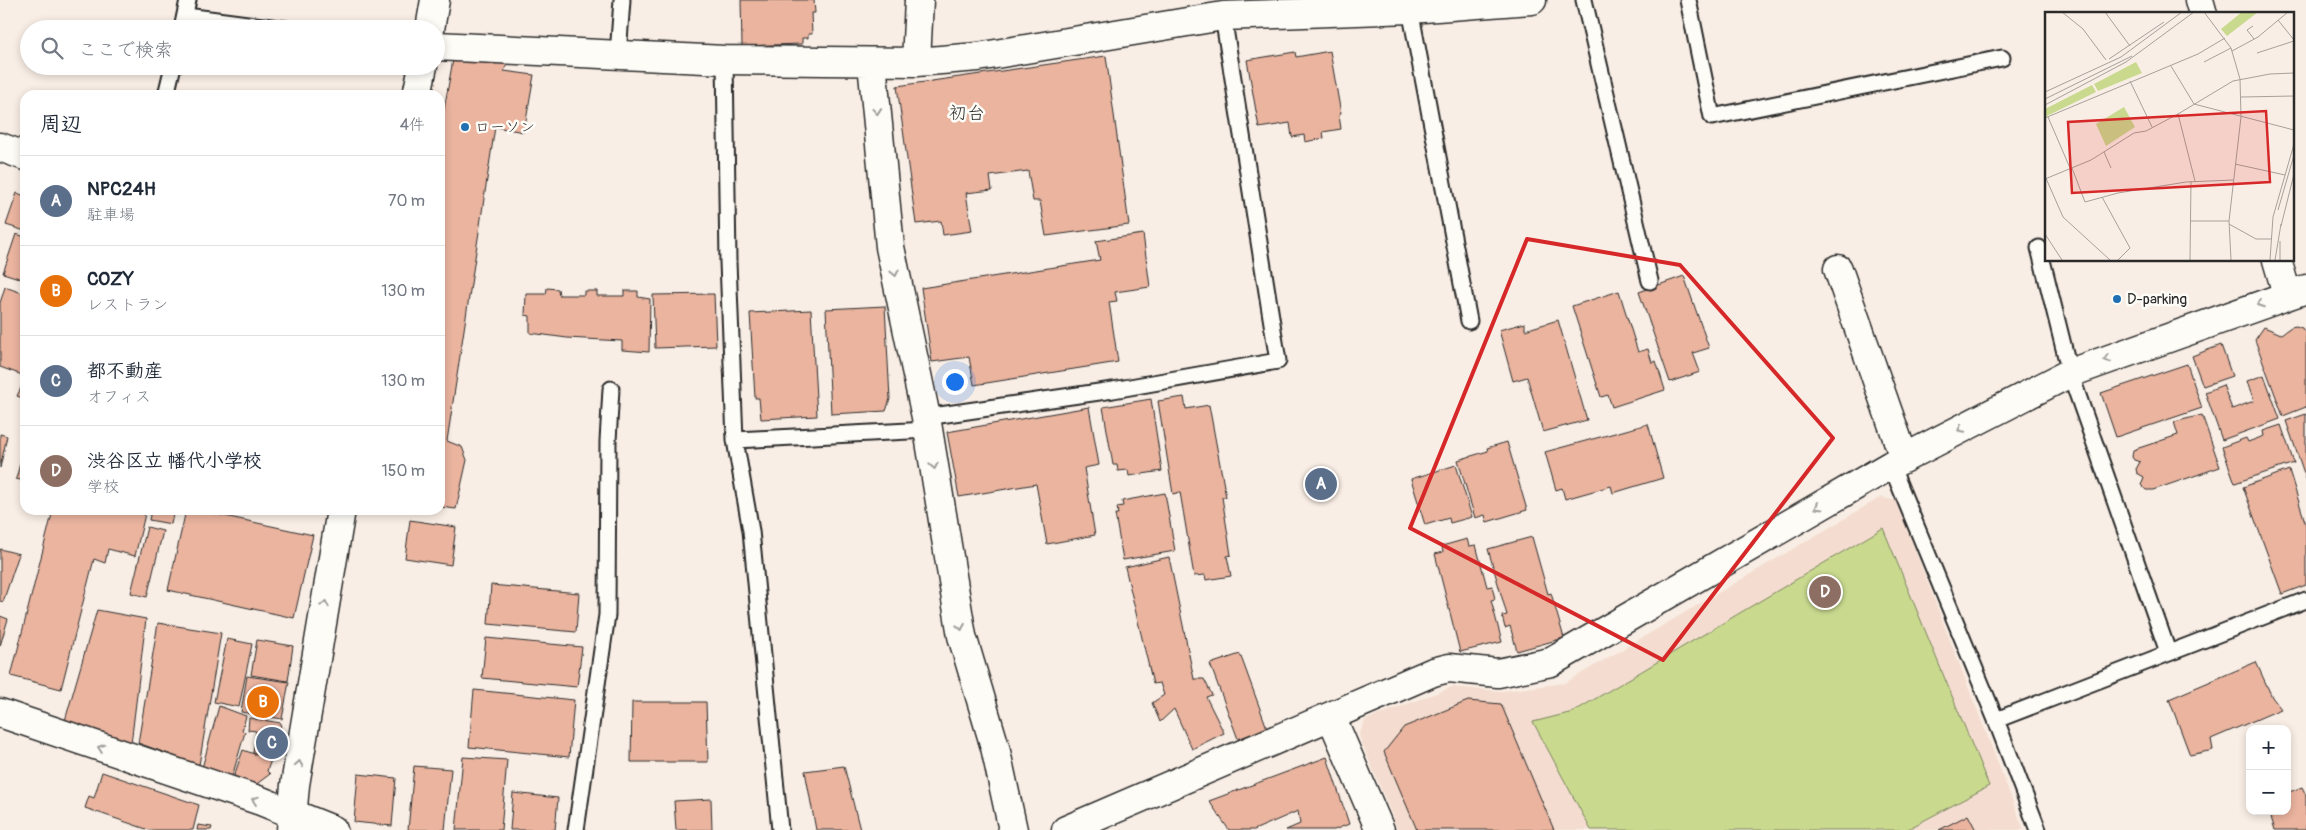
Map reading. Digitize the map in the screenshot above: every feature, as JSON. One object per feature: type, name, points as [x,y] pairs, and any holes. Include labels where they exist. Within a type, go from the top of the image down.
[{"type":"street","points":[[432,20],[435,0]]},
{"type":"street","points":[[916,62],[919,0]]},
{"type":"street","points":[[445,46],[725,60],[916,62],[978,57],[1223,16],[1532,0]]},
{"type":"street","points":[[872,63],[890,247],[927,424],[962,636],[995,747],[1013,830]]},
{"type":"street","points":[[418,90],[420,75]]},
{"type":"street","points":[[0,147],[20,154]]},
{"type":"street","points":[[1066,830],[1331,716],[1412,679],[1450,668],[1498,673],[1551,662],[1897,462],[2070,373],[2297,291],[2278,261]]},
{"type":"street","points":[[1838,269],[1897,462]]},
{"type":"street","points":[[291,821],[340,515]]},
{"type":"street","points":[[0,712],[291,821],[333,830]]},
{"type":"street","points":[[1331,716],[1380,830]]},
{"type":"lane","points":[[184,20],[188,0]]},
{"type":"lane","points":[[618,55],[622,0]]},
{"type":"lane","points":[[1584,0],[1650,281]]},
{"type":"lane","points":[[1688,0],[1712,117],[2002,58]]},
{"type":"lane","points":[[1399,6],[1469,321]]},
{"type":"lane","points":[[735,440],[927,424],[1278,360],[1223,16]]},
{"type":"lane","points":[[725,60],[728,262],[735,440],[751,531],[780,830]]},
{"type":"lane","points":[[167,90],[171,75]]},
{"type":"lane","points":[[2039,248],[2070,373],[2168,652]]},
{"type":"lane","points":[[576,830],[607,615],[608,441],[611,389]]},
{"type":"lane","points":[[1897,462],[2038,830]]},
{"type":"lane","points":[[1996,720],[2306,600]]},
{"type":"highlighted area","points":[[1527,239],[1680,265],[1833,438],[1663,660],[1410,528]]},
{"type":"shaded area","points":[[1881,497],[1896,501],[2024,830],[1398,830],[1359,736],[1365,720],[1452,687],[1501,691],[1565,683]]},
{"type":"green space","points":[[1883,528],[1989,786],[1906,830],[1591,830],[1533,722],[1573,712]]},
{"type":"building","points":[[741,0],[814,0],[815,13],[811,13],[812,34],[808,34],[808,38],[802,38],[802,44],[742,46]]},
{"type":"building","points":[[1330,51],[1341,114],[1339,115],[1341,129],[1323,132],[1324,138],[1305,142],[1304,135],[1292,137],[1290,123],[1259,128],[1247,60],[1295,52],[1296,57]]},
{"type":"building","points":[[454,54],[508,62],[504,71],[534,75],[524,132],[495,127],[447,441],[462,447],[467,460],[456,509],[445,508],[445,104]]},
{"type":"building","points":[[1106,56],[1129,225],[1046,236],[1040,201],[1033,201],[1028,171],[990,176],[992,190],[966,193],[972,231],[943,235],[941,221],[916,224],[897,86]]},
{"type":"building","points":[[17,193],[20,194],[20,229],[6,225]]},
{"type":"building","points":[[16,234],[20,235],[20,278],[3,273]]},
{"type":"building","points":[[1143,234],[1150,287],[1115,292],[1117,301],[1109,302],[1118,362],[974,385],[969,357],[932,362],[921,288],[1100,260],[1096,241]]},
{"type":"building","points":[[1684,276],[1709,348],[1693,353],[1700,372],[1670,382],[1639,292]]},
{"type":"building","points":[[5,287],[20,292],[20,374],[0,367],[0,303]]},
{"type":"building","points":[[547,288],[558,289],[559,295],[584,295],[584,291],[597,291],[597,296],[624,296],[624,291],[638,291],[638,297],[650,299],[649,352],[622,350],[622,341],[567,338],[530,333],[530,316],[525,315],[526,294],[546,294]]},
{"type":"building","points":[[1619,291],[1638,352],[1648,349],[1652,363],[1656,361],[1665,390],[1612,407],[1608,395],[1601,397],[1572,306]]},
{"type":"building","points":[[714,294],[716,346],[655,348],[653,295]]},
{"type":"building","points":[[885,306],[890,399],[886,411],[831,414],[826,309]]},
{"type":"building","points":[[811,310],[817,416],[761,419],[759,398],[755,398],[750,313]]},
{"type":"building","points":[[1558,320],[1587,420],[1543,432],[1527,377],[1513,381],[1499,330],[1525,323],[1525,330]]},
{"type":"building","points":[[2296,326],[2302,328],[2306,334],[2306,407],[2283,416],[2255,340],[2264,327],[2281,334]]},
{"type":"building","points":[[2221,345],[2232,376],[2203,386],[2192,356]]},
{"type":"building","points":[[2187,364],[2202,408],[2116,437],[2101,393]]},
{"type":"building","points":[[2264,375],[2280,419],[2222,440],[2205,392],[2223,385],[2232,409],[2254,401],[2247,381]]},
{"type":"building","points":[[1184,397],[1186,409],[1209,405],[1226,497],[1222,497],[1231,555],[1227,556],[1231,576],[1206,580],[1205,575],[1194,576],[1180,492],[1173,494],[1158,401]]},
{"type":"building","points":[[1151,399],[1162,471],[1129,476],[1128,470],[1118,471],[1117,465],[1113,465],[1103,407]]},
{"type":"building","points":[[1089,407],[1099,465],[1084,468],[1095,535],[1047,544],[1036,484],[959,497],[947,432]]},
{"type":"building","points":[[2306,414],[2306,479],[2286,421]]},
{"type":"building","points":[[2202,415],[2220,467],[2153,490],[2146,490],[2141,485],[2144,477],[2137,473],[2136,469],[2140,462],[2132,457],[2133,450],[2178,435],[2174,422]]},
{"type":"building","points":[[1648,424],[1663,478],[1613,493],[1611,486],[1565,499],[1562,488],[1556,490],[1545,452]]},
{"type":"building","points":[[2281,425],[2294,463],[2235,483],[2222,447],[2246,438],[2248,442],[2264,436],[2263,431]]},
{"type":"building","points":[[0,434],[7,436],[0,468]]},
{"type":"building","points":[[1507,442],[1527,510],[1487,522],[1485,515],[1475,518],[1458,460],[1488,451],[1487,448]]},
{"type":"building","points":[[20,463],[20,480],[16,479]]},
{"type":"building","points":[[1456,465],[1472,517],[1450,523],[1449,518],[1425,525],[1411,479]]},
{"type":"building","points":[[2289,470],[2306,525],[2306,585],[2282,594],[2243,487]]},
{"type":"building","points":[[1165,493],[1175,551],[1123,560],[1115,514],[1118,514],[1117,507],[1123,506],[1122,501]]},
{"type":"building","points":[[52,515],[145,515],[135,556],[108,549],[105,563],[94,559],[61,689],[11,676]]},
{"type":"building","points":[[150,515],[173,515],[171,524],[149,520]]},
{"type":"building","points":[[185,515],[220,515],[313,535],[294,618],[168,590]]},
{"type":"building","points":[[410,520],[456,527],[451,565],[405,558]]},
{"type":"building","points":[[147,527],[163,531],[147,597],[131,593]]},
{"type":"building","points":[[1532,537],[1548,594],[1551,593],[1564,638],[1517,651],[1510,626],[1505,628],[1502,616],[1507,615],[1488,549]]},
{"type":"building","points":[[1467,539],[1469,546],[1476,545],[1487,587],[1492,586],[1495,599],[1491,600],[1502,642],[1460,652],[1435,554],[1443,552],[1442,546]]},
{"type":"building","points":[[0,549],[19,554],[3,602],[0,601]]},
{"type":"building","points":[[1169,557],[1194,679],[1204,679],[1212,695],[1206,697],[1224,733],[1192,749],[1174,709],[1160,722],[1152,703],[1164,695],[1160,683],[1153,684],[1125,567]]},
{"type":"building","points":[[491,585],[579,593],[576,632],[488,624]]},
{"type":"building","points":[[97,610],[146,619],[131,744],[64,724]]},
{"type":"building","points":[[0,616],[8,619],[0,646]]},
{"type":"building","points":[[158,623],[221,633],[199,765],[138,743]]},
{"type":"building","points":[[486,638],[582,647],[577,687],[482,678]]},
{"type":"building","points":[[227,639],[252,644],[239,707],[214,702]]},
{"type":"building","points":[[257,640],[293,646],[288,681],[251,675]]},
{"type":"building","points":[[1240,654],[1267,728],[1238,739],[1210,664]]},
{"type":"building","points":[[2256,662],[2272,697],[2281,709],[2211,739],[2213,750],[2190,755],[2169,699]]},
{"type":"building","points":[[247,676],[289,682],[282,719],[241,712]]},
{"type":"building","points":[[474,690],[574,700],[569,757],[469,747]]},
{"type":"building","points":[[1468,701],[1501,704],[1554,830],[1417,830],[1384,752],[1404,727]]},
{"type":"building","points":[[632,702],[706,702],[708,762],[631,762]]},
{"type":"building","points":[[219,706],[246,716],[242,731],[245,732],[232,777],[202,768]]},
{"type":"building","points":[[249,718],[281,723],[276,756],[253,753],[256,731],[248,730]]},
{"type":"building","points":[[243,750],[271,760],[267,771],[270,774],[254,786],[250,782],[234,776]]},
{"type":"building","points":[[463,757],[507,760],[501,830],[456,830]]},
{"type":"building","points":[[1327,757],[1349,824],[1334,830],[1286,830],[1300,824],[1298,811],[1254,830],[1229,830],[1209,801]]},
{"type":"building","points":[[414,766],[451,769],[445,830],[408,830]]},
{"type":"building","points":[[844,766],[860,830],[816,830],[805,771]]},
{"type":"building","points":[[102,772],[199,805],[193,830],[149,830],[85,808],[89,796],[94,798]]},
{"type":"building","points":[[358,774],[396,778],[392,826],[354,822]]},
{"type":"building","points":[[2302,787],[2306,795],[2306,830],[2275,830],[2270,815],[2291,815],[2291,791]]},
{"type":"building","points":[[513,793],[558,798],[555,830],[510,830]]},
{"type":"building","points":[[711,799],[712,830],[676,830],[674,801]]},
{"type":"building","points":[[1968,815],[1976,830],[1939,830]]},
{"type":"building","points":[[198,825],[212,827],[211,830],[197,830]]},
{"type":"place","name":"ローソン","points":[[465,127]]},
{"type":"place","name":"D-parking","points":[[2117,299]]},
{"type":"place","name":"NPC24H","points":[[1321,484]]},
{"type":"place","name":"渋谷区立 幡代小学校","points":[[1825,592]]},
{"type":"place","name":"COZY","points":[[263,702]]},
{"type":"place","name":"都不動産","points":[[272,743]]},
{"type":"district","name":"初台","points":[[967,113]]}]
